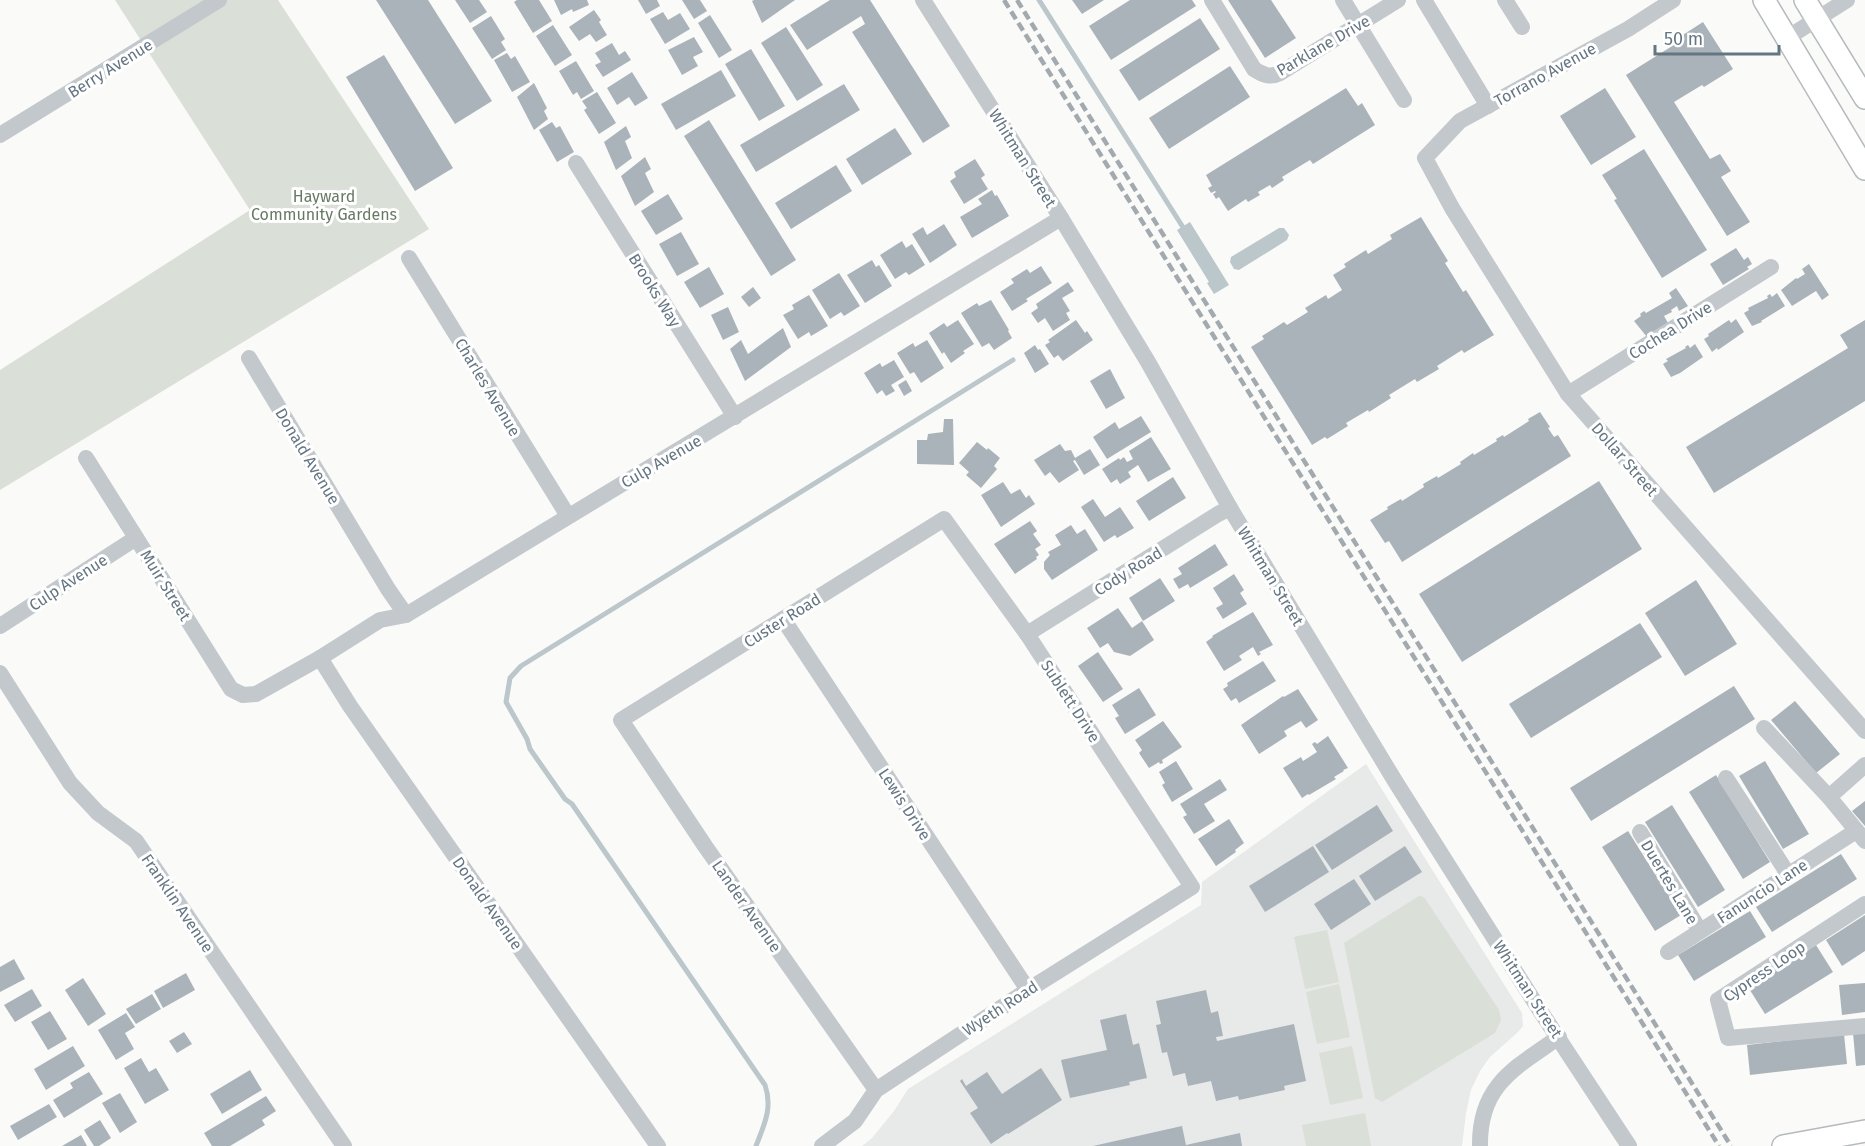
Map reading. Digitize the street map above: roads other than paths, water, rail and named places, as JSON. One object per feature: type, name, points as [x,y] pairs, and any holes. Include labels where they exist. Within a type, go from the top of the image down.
[{"type":"main road","points":[[1764,0],[1865,169]]},
{"type":"main road","points":[[1805,0],[1865,98]]},
{"type":"main road","points":[[1784,1146],[1865,1131]]},
{"type":"street","name":"Berry Avenue","points":[[0,135],[219,0]]},
{"type":"street","name":"Whitman Street","points":[[923,0],[1061,218],[1148,362],[1230,508],[1395,781],[1627,1143]]},
{"type":"street","name":"Parklane Drive","points":[[1212,0],[1254,69],[1268,76],[1280,73],[1398,0]]},
{"type":"street","points":[[1343,0],[1404,100]]},
{"type":"street","points":[[1424,0],[1488,106]]},
{"type":"street","points":[[1505,0],[1522,27]]},
{"type":"street","name":"Torrano Avenue","points":[[1425,158],[1460,121],[1628,29],[1673,0]]},
{"type":"street","points":[[1787,38],[1848,0]]},
{"type":"street","name":"Dollar Street","points":[[1425,158],[1452,208],[1568,394],[1865,731]]},
{"type":"street","name":"Brooks Way","points":[[576,163],[735,417]]},
{"type":"street","name":"Culp Avenue","points":[[256,694],[320,658],[380,620],[406,615],[1061,218]]},
{"type":"street","name":"Charles Avenue","points":[[410,258],[568,516]]},
{"type":"street","name":"Cochea Drive","points":[[1568,394],[1772,267]]},
{"type":"street","name":"Donald Avenue","points":[[249,358],[406,615]]},
{"type":"street","name":"Muir Street","points":[[87,458],[231,689],[243,695],[256,694]]},
{"type":"street","name":"Cody Road","points":[[1027,634],[1230,508]]},
{"type":"street","name":"Sublett Drive","points":[[944,519],[1027,634],[1192,887]]},
{"type":"street","name":"Custer Road","points":[[621,720],[944,519]]},
{"type":"street","name":"Culp Avenue","points":[[0,626],[136,538]]},
{"type":"street","name":"Lewis Drive","points":[[783,619],[1028,990]]},
{"type":"street","name":"Donald Avenue","points":[[320,658],[350,706],[658,1146]]},
{"type":"street","name":"Franklin Avenue","points":[[0,673],[70,783],[98,813],[136,841],[344,1146]]},
{"type":"street","name":"Lander Avenue","points":[[621,720],[711,855],[876,1090]]},
{"type":"street","points":[[1764,728],[1829,797],[1861,836]]},
{"type":"street","points":[[1829,797],[1865,765]]},
{"type":"street","points":[[1726,778],[1788,874]]},
{"type":"street","name":"Duertes Lane","points":[[1640,832],[1700,931]]},
{"type":"street","name":"Fanuncio Lane","points":[[1668,952],[1788,874],[1861,836]]},
{"type":"street","name":"Wyeth Road","points":[[822,1146],[855,1121],[876,1090],[1028,990],[1192,887]]},
{"type":"street","name":"Cypress Loop","points":[[1865,904],[1718,1000],[1728,1038],[1865,1026]]},
{"type":"street","points":[[1479,1146],[1480,1128],[1492,1093],[1510,1071],[1559,1037]]},
{"type":"waterway","points":[[1039,0],[1186,232]]},
{"type":"waterway","points":[[756,1146],[768,1109],[765,1085],[572,804],[565,799],[530,749],[527,739],[506,702],[510,678],[521,666],[1013,360]]},
{"type":"railway","points":[[1004,0],[1719,1146]]},
{"type":"railway","points":[[1017,0],[1731,1146]]},
{"type":"park label","name":"Hayward Community Gardens","points":[[324,205]]}]
